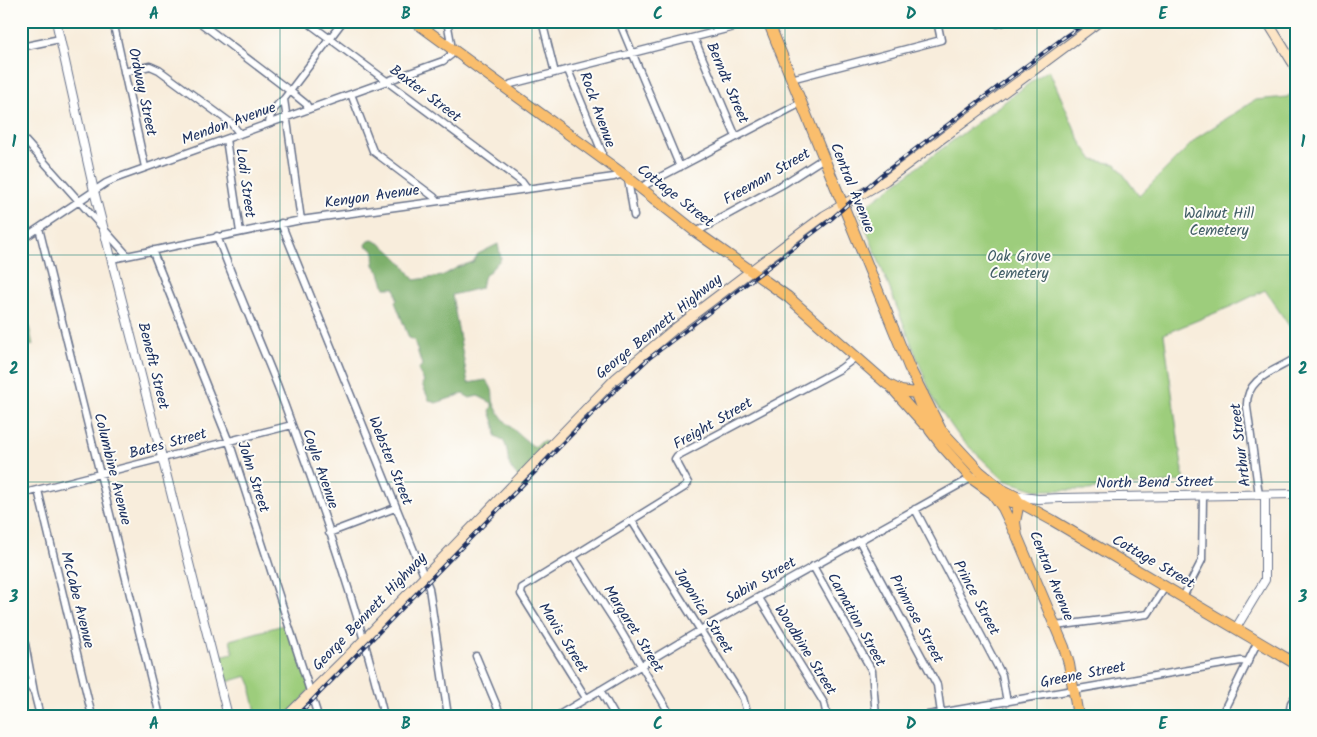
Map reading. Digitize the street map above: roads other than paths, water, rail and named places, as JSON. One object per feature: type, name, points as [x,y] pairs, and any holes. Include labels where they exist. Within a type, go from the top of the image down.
[{"type":"main road","name":"Cottage Street","points":[[414,21],[625,176],[696,232],[788,297],[887,384],[901,391],[919,394]]},
{"type":"main road","name":"Central Avenue","points":[[768,21],[909,367],[930,430],[943,447],[976,475],[1017,499],[1015,522],[1017,536],[1067,656],[1078,716]]},
{"type":"main road","name":"George Bennett Highway","points":[[288,716],[615,379],[673,330],[824,216],[880,184],[1100,21]]},
{"type":"main road","points":[[1267,21],[1294,62]]},
{"type":"main road","points":[[887,384],[930,430]]},
{"type":"main road","name":"Central Avenue","points":[[919,394],[941,430],[992,493]]},
{"type":"main road","name":"Cottage Street","points":[[992,493],[1010,502],[1017,499],[1293,662]]},
{"type":"main road","points":[[992,493],[1003,508],[1017,536]]},
{"type":"street","name":"Benefit Street","points":[[56,21],[94,191],[228,716]]},
{"type":"street","name":"Ordway Street","points":[[113,21],[145,167]]},
{"type":"street","points":[[198,21],[290,91],[309,108]]},
{"type":"street","name":"Baxter Street","points":[[306,21],[522,182],[527,189]]},
{"type":"street","points":[[269,123],[269,117],[274,109],[284,99],[343,21]]},
{"type":"street","points":[[446,21],[452,50]]},
{"type":"street","name":"Rock Avenue","points":[[542,21],[555,73]]},
{"type":"street","points":[[619,21],[680,167]]},
{"type":"street","points":[[506,88],[511,84],[758,21]]},
{"type":"street","points":[[791,79],[941,40],[937,21]]},
{"type":"street","name":"Berndt Street","points":[[694,38],[736,137]]},
{"type":"street","points":[[21,46],[60,39]]},
{"type":"street","name":"Mendon Avenue","points":[[21,240],[111,180],[443,61],[451,56],[452,50]]},
{"type":"street","points":[[124,72],[150,66],[159,70],[232,123],[240,134]]},
{"type":"street","name":"Rock Avenue","points":[[568,70],[602,152],[601,159]]},
{"type":"street","points":[[351,94],[373,151],[437,201]]},
{"type":"street","points":[[284,99],[301,220]]},
{"type":"street","points":[[642,189],[645,185],[801,103]]},
{"type":"street","points":[[21,136],[127,255]]},
{"type":"street","name":"Lodi Street","points":[[226,139],[240,232]]},
{"type":"street","name":"Freeman Street","points":[[696,232],[785,183],[824,158]]},
{"type":"street","points":[[625,176],[634,216]]},
{"type":"street","name":"Kenyon Avenue","points":[[112,259],[281,223],[625,176]]},
{"type":"street","name":"Webster Street","points":[[281,223],[429,588],[448,716]]},
{"type":"street","name":"Columbine Avenue","points":[[39,228],[160,716]]},
{"type":"street","name":"Coyle Avenue","points":[[217,236],[292,425],[364,639],[384,716]]},
{"type":"street","name":"John Street","points":[[152,250],[229,441],[318,716]]},
{"type":"street","name":"Freight Street","points":[[520,591],[632,521],[688,483],[676,464],[675,459],[677,456],[840,369],[856,357]]},
{"type":"street","name":"Arthur Street","points":[[1262,495],[1247,407],[1247,395],[1253,384],[1259,379],[1296,358]]},
{"type":"street","name":"Bates Street","points":[[21,494],[292,425]]},
{"type":"street","name":"Sabin Street","points":[[557,716],[700,630],[976,475]]},
{"type":"street","name":"McCabe Avenue","points":[[38,490],[92,716]]},
{"type":"street","name":"North Bend Street","points":[[1017,499],[1296,494]]},
{"type":"street","points":[[1236,628],[1265,580],[1262,495]]},
{"type":"street","points":[[1183,597],[1202,560],[1203,497]]},
{"type":"street","points":[[329,533],[396,508]]},
{"type":"street","name":"Prince Street","points":[[914,509],[1002,675],[1007,702]]},
{"type":"street","name":"Japonica Street","points":[[632,521],[743,698],[748,716]]},
{"type":"street","name":"Primrose Street","points":[[859,540],[937,685],[941,713]]},
{"type":"street","name":"Margaret Street","points":[[573,557],[671,716]]},
{"type":"street","name":"Carnation Street","points":[[813,566],[872,671],[876,716]]},
{"type":"street","points":[[1055,626],[1148,614],[1165,587]]},
{"type":"street","name":"Mavis Street","points":[[520,591],[533,615],[586,698]]},
{"type":"street","name":"Woodbine Street","points":[[759,598],[824,703],[827,716]]},
{"type":"street","points":[[21,622],[40,716]]},
{"type":"street","points":[[1221,716],[1258,641]]},
{"type":"street","points":[[1293,662],[1296,649]]},
{"type":"street","points":[[476,656],[502,716]]},
{"type":"street","name":"Greene Street","points":[[922,716],[1155,675],[1241,661],[1248,662]]},
{"type":"street","points":[[21,675],[34,692]]},
{"type":"street","points":[[600,690],[615,716]]},
{"type":"street","points":[[1289,716],[1291,703],[1296,695]]},
{"type":"railway","points":[[997,26],[1018,21]]},
{"type":"railway","points":[[297,716],[611,394],[648,359],[830,220],[881,175],[1088,21]]},
{"type":"park label","name":"Walnut Hill Cemetery","points":[[1219,222]]},
{"type":"park label","name":"Oak Grove Cemetery","points":[[1019,266]]}]
